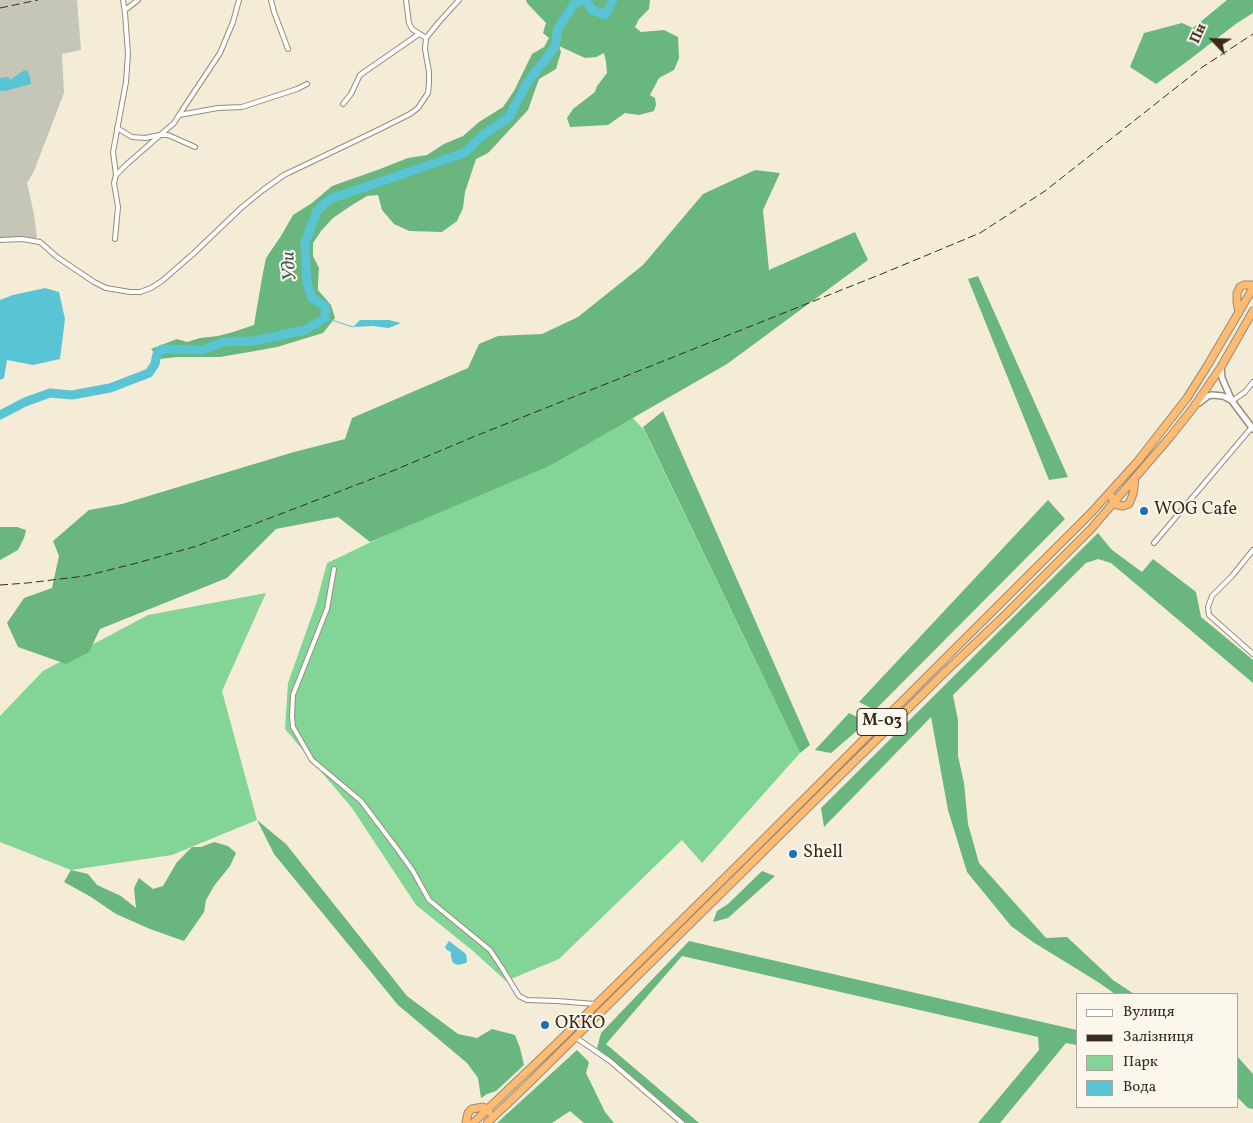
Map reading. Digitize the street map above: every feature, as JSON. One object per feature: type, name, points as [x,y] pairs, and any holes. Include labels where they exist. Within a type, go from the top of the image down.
[{"type":"highway","points":[[1239,313],[1237,293],[1240,287],[1244,285],[1253,287]]},
{"type":"highway","name":"М-03","points":[[473,1123],[750,853],[1083,522],[1138,461],[1187,398],[1253,287]]},
{"type":"highway","name":"М-03","points":[[488,1122],[944,673],[1005,616],[1091,529],[1193,408],[1221,367],[1253,310]]},
{"type":"highway","points":[[1114,488],[1112,496],[1114,502],[1120,506],[1126,506],[1129,504],[1133,494],[1135,477]]},
{"type":"highway","points":[[466,1123],[468,1113],[472,1109],[483,1107],[488,1109],[490,1113],[488,1122]]},
{"type":"street","points":[[116,239],[118,207],[114,183],[116,175],[113,152],[126,82],[128,54],[123,0]]},
{"type":"street","points":[[125,10],[138,0]]},
{"type":"street","points":[[116,175],[174,123],[220,53],[233,22],[239,0]]},
{"type":"street","points":[[271,0],[288,49]]},
{"type":"street","points":[[406,0],[409,23],[412,29],[426,38]]},
{"type":"street","points":[[0,240],[22,239],[40,242],[94,282],[106,288],[140,292],[151,288],[162,281],[194,253],[241,208],[263,190],[284,176],[376,132],[418,108],[428,93],[429,72],[425,49],[426,38],[459,0]]},
{"type":"street","points":[[343,104],[351,94],[360,75],[419,34]]},
{"type":"street","points":[[179,115],[218,108],[242,107],[307,84]]},
{"type":"street","points":[[117,128],[132,137],[145,138],[168,135],[195,147]]},
{"type":"street","points":[[1154,543],[1252,428],[1232,401],[1222,378],[1221,367]]},
{"type":"street","points":[[1232,401],[1246,392],[1253,382]]},
{"type":"street","points":[[1193,408],[1212,395],[1223,396],[1232,401]]},
{"type":"street","points":[[1253,550],[1232,576],[1212,596],[1208,607],[1209,615],[1253,654]]},
{"type":"street","points":[[334,569],[327,609],[293,695],[292,717],[294,727],[312,760],[361,801],[413,871],[428,900],[490,950],[519,996],[527,1000],[557,1000],[596,1004]]},
{"type":"street","points":[[575,1037],[610,1061],[682,1123]]},
{"type":"shaded area","points":[[0,0],[77,0],[81,50],[62,54],[64,93],[34,171],[27,183],[37,238],[0,237]]},
{"type":"green space","points":[[526,0],[650,0],[649,9],[639,19],[635,27],[641,32],[664,30],[678,37],[679,58],[674,70],[659,78],[650,95],[655,98],[656,105],[654,111],[639,115],[625,113],[608,125],[570,127],[567,118],[573,109],[595,92],[597,86],[607,73],[606,62],[604,53],[596,57],[585,58],[559,46],[561,52],[556,69],[539,79],[528,110],[488,153],[476,159],[465,192],[463,208],[457,221],[442,232],[409,231],[394,224],[382,210],[378,195],[367,196],[352,205],[333,218],[321,231],[313,243],[313,256],[319,268],[318,290],[331,305],[335,318],[323,333],[277,347],[220,357],[160,359],[151,349],[177,339],[187,342],[218,336],[254,325],[266,258],[293,215],[312,203],[332,186],[408,158],[427,155],[444,144],[463,136],[479,122],[503,107],[514,91],[532,54],[544,47],[549,38],[543,33],[546,23]]},
{"type":"green space","points":[[1227,0],[1253,0],[1253,13],[1156,84],[1130,67],[1144,33],[1182,23],[1193,28]]},
{"type":"green space","points":[[755,170],[780,173],[763,210],[769,270],[855,232],[868,260],[727,364],[549,466],[370,542],[338,517],[276,529],[227,578],[100,629],[89,652],[66,664],[18,647],[7,623],[24,598],[52,588],[59,556],[53,541],[89,510],[122,504],[294,452],[345,439],[352,418],[468,368],[479,344],[498,336],[542,334],[578,317],[643,265],[703,194]]},
{"type":"green space","points":[[978,276],[1068,477],[1049,480],[968,279]]},
{"type":"green space","points":[[663,411],[810,745],[800,753],[643,427]]},
{"type":"green space","points":[[633,418],[644,430],[800,753],[702,863],[682,840],[559,959],[506,981],[473,951],[416,905],[352,808],[285,729],[288,683],[316,604],[327,563]]},
{"type":"green space","points":[[1048,500],[1065,519],[875,710],[859,702]]},
{"type":"green space","points":[[0,527],[17,527],[26,530],[18,550],[0,560]]},
{"type":"green space","points":[[1098,533],[1112,550],[1142,572],[1153,559],[1196,592],[1201,617],[1253,660],[1253,683],[1111,563],[1098,559],[1086,563],[953,695],[958,720],[958,756],[964,783],[968,824],[979,863],[1046,938],[1067,937],[1113,980],[1132,993],[1114,993],[1011,926],[967,872],[948,810],[931,717],[824,827],[821,808]]},
{"type":"green space","points":[[266,593],[222,691],[257,820],[172,855],[71,870],[0,842],[0,716],[43,671],[148,615]]},
{"type":"green space","points":[[849,713],[867,722],[831,753],[815,750]]},
{"type":"green space","points":[[257,820],[286,844],[407,996],[458,1034],[477,1038],[492,1029],[515,1035],[524,1065],[496,1091],[481,1098],[478,1078],[467,1063],[398,1005],[274,854]]},
{"type":"green space","points":[[214,842],[228,846],[236,853],[230,866],[214,886],[206,900],[204,912],[184,941],[116,914],[64,882],[71,870],[88,874],[97,885],[121,896],[136,908],[134,888],[139,878],[153,889],[163,886],[177,862],[192,847],[201,847]]},
{"type":"green space","points":[[762,871],[775,876],[728,918],[713,922],[717,911],[728,904]]},
{"type":"green space","points":[[689,941],[1076,1030],[1076,1045],[1066,1043],[1000,1123],[978,1123],[1039,1050],[1038,1037],[682,956],[606,1044],[699,1123],[686,1123],[597,1048],[601,1033]]},
{"type":"green space","points":[[577,1050],[589,1062],[586,1073],[605,1112],[614,1123],[584,1123],[570,1111],[552,1123],[497,1123]]},
{"type":"green space","points":[[1238,1057],[1253,1074],[1253,1109],[1248,1108],[1238,1098]]},
{"type":"water","points":[[27,70],[31,84],[0,91],[0,78],[8,77],[10,80]]},
{"type":"water","points":[[45,288],[59,292],[65,319],[60,359],[33,365],[7,360],[4,378],[0,380],[0,300]]},
{"type":"water","points":[[360,320],[389,320],[401,323],[389,328],[372,326],[353,327]]},
{"type":"water","points":[[449,941],[466,954],[466,963],[458,965],[453,963],[451,952],[445,947]]},
{"type":"waterway","name":"Уди","points":[[0,415],[25,402],[50,393],[72,395],[110,388],[149,373],[155,364],[157,354],[162,349],[202,350],[224,342],[253,341],[305,330],[325,318],[326,307],[312,298],[307,283],[305,243],[317,211],[330,199],[464,153],[482,136],[509,117],[527,83],[555,47],[558,28],[574,4],[583,0]]},
{"type":"waterway","name":"Уди","points":[[587,0],[591,9],[605,15],[613,0]]},
{"type":"waterway","points":[[325,318],[353,327]]},
{"type":"railway","points":[[0,8],[38,0]]},
{"type":"railway","points":[[0,585],[85,576],[197,546],[390,472],[980,233],[1045,191],[1201,68],[1253,34]]},
{"type":"place","name":"WOG Cafe","points":[[1144,511]]},
{"type":"place","name":"Shell","points":[[793,854]]},
{"type":"place","name":"ОККО","points":[[545,1025]]}]
